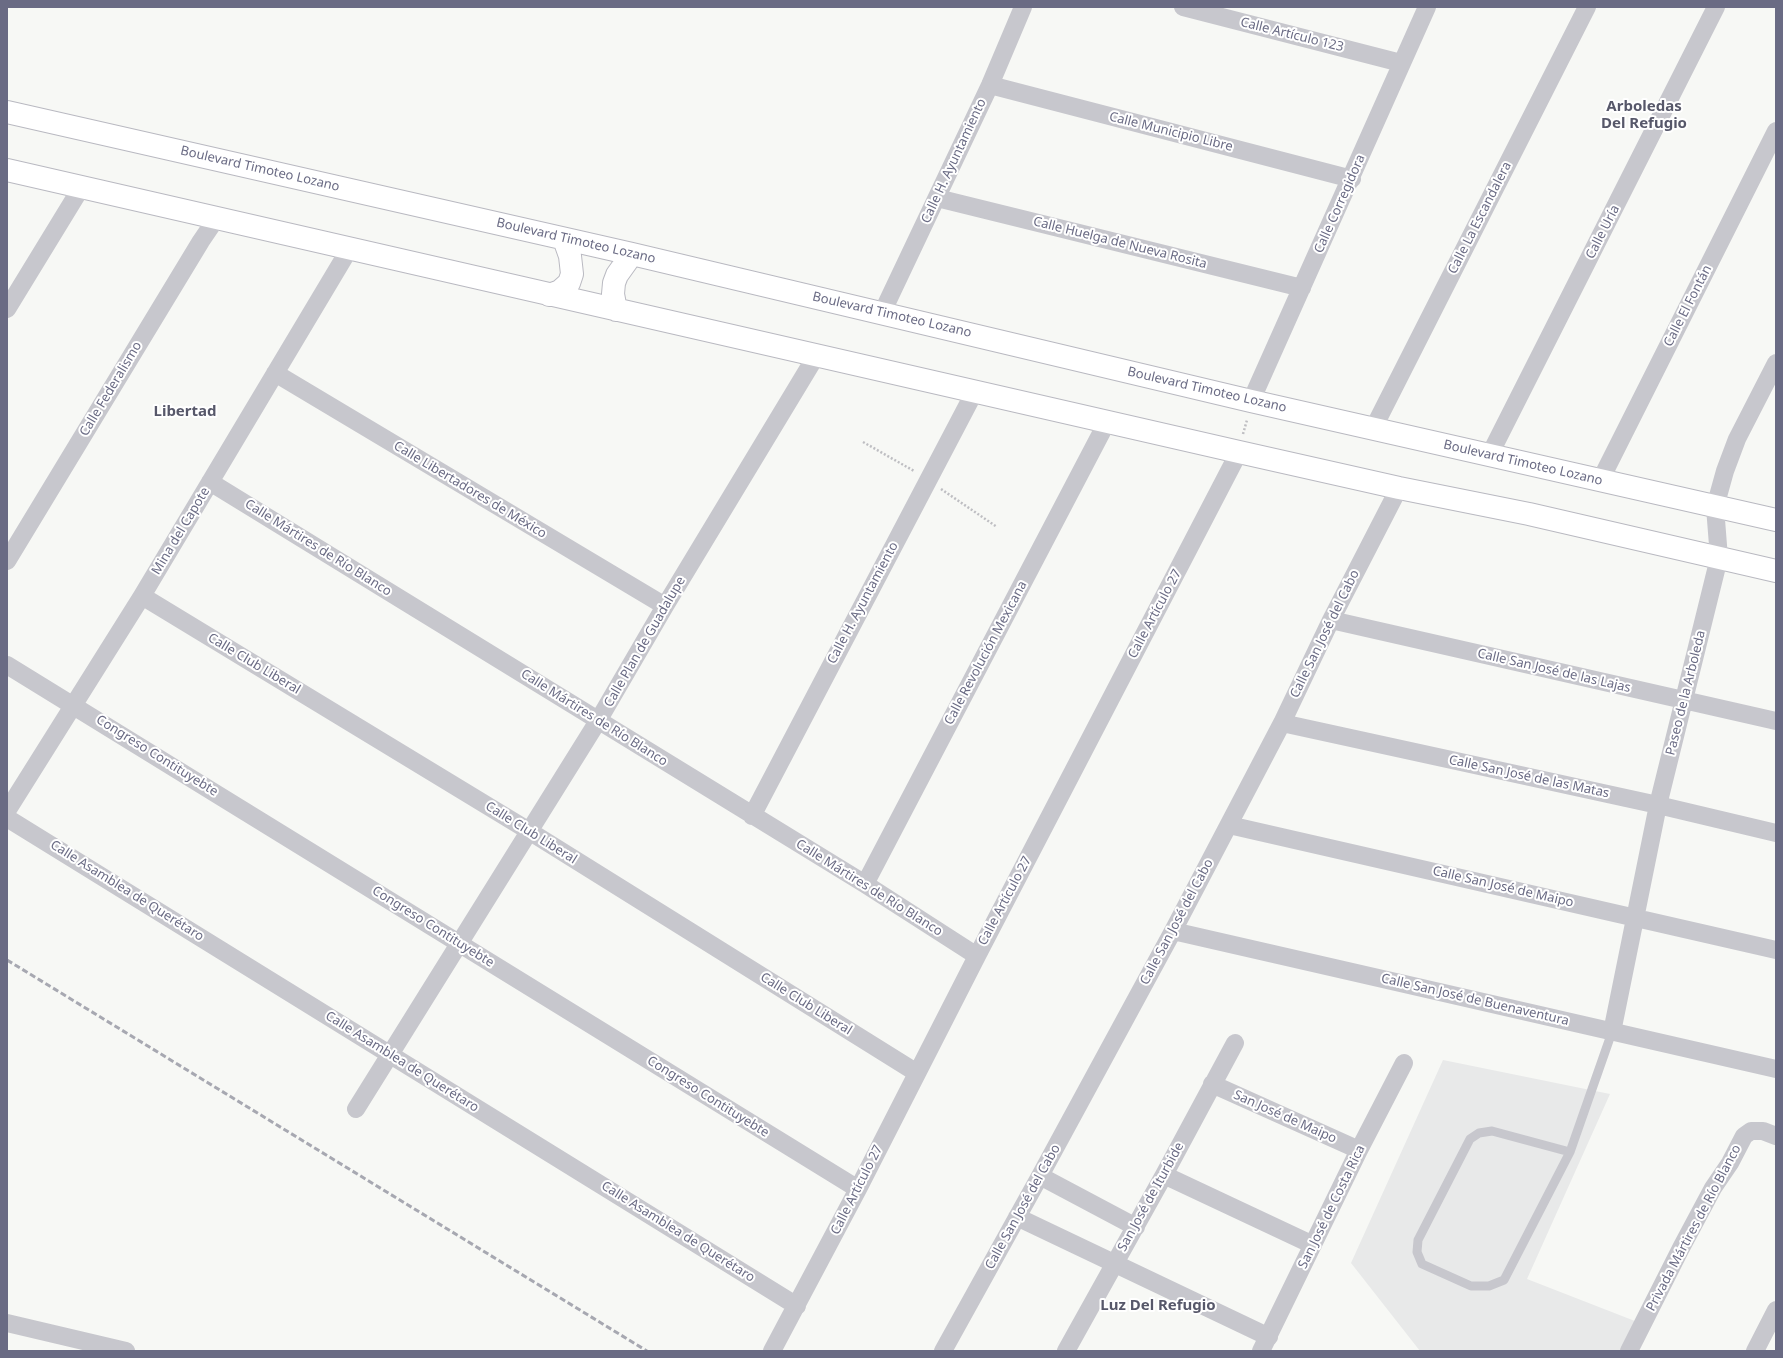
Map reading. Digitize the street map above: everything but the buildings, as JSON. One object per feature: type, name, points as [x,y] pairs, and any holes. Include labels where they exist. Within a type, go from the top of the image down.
[{"type":"main road","name":"Boulevard Timoteo Lozano","points":[[7,112],[564,238],[1252,401],[1776,520]]},
{"type":"main road","points":[[7,170],[1239,452],[1400,488],[1529,514],[1776,571]]},
{"type":"main road","points":[[549,295],[560,291],[569,283],[572,274],[570,256],[564,238]]},
{"type":"main road","points":[[616,310],[613,294],[614,283],[617,275],[632,254]]},
{"type":"street","name":"Calle H. Ayuntamiento","points":[[882,313],[990,85],[1023,7]]},
{"type":"street","name":"Calle Artículo 123","points":[[1183,7],[1401,63]]},
{"type":"street","name":"Calle Corregidora","points":[[1252,401],[1352,179],[1401,63],[1427,7]]},
{"type":"street","name":"Calle La Escandalera","points":[[1373,429],[1587,7]]},
{"type":"street","name":"Calle Uría","points":[[1490,456],[1716,7]]},
{"type":"street","name":"Calle Municipio Libre","points":[[990,85],[1352,179]]},
{"type":"street","name":"Calle El Fontán","points":[[1600,481],[1776,131]]},
{"type":"street","points":[[7,309],[81,188]]},
{"type":"street","name":"Calle Huelga de Nueva Rosita","points":[[937,198],[1302,288]]},
{"type":"street","name":"Calle Federalismo","points":[[7,561],[184,268],[216,219]]},
{"type":"street","name":"Mina del Capote","points":[[7,811],[142,596],[350,248]]},
{"type":"street","name":"Calle Plan de Guadalupe","points":[[356,1109],[598,721],[665,606],[816,356]]},
{"type":"street","name":"Paseo de la Arboleda","points":[[1612,1032],[1634,917],[1658,805],[1685,701],[1719,558],[1715,507],[1725,471],[1738,439],[1776,363]]},
{"type":"street","name":"Calle Libertadores de México","points":[[275,373],[665,606]]},
{"type":"street","name":"Calle H. Ayuntamiento","points":[[752,816],[975,391]]},
{"type":"street","name":"Calle Revolución Mexicana","points":[[865,884],[1107,422]]},
{"type":"street","name":"Calle Artículo 27","points":[[772,1351],[858,1189],[976,956],[1239,452]]},
{"type":"street","name":"Calle Mártires de Río Blanco","points":[[210,482],[865,884],[976,956]]},
{"type":"street","name":"Calle San José del Cabo","points":[[943,1351],[1173,931],[1282,723],[1331,620],[1400,488]]},
{"type":"street","name":"Calle Club Liberal","points":[[142,596],[529,831],[917,1073]]},
{"type":"street","name":"Calle San José de las Lajas","points":[[1331,620],[1776,721]]},
{"type":"street","name":"Congreso Contituyebte","points":[[7,665],[858,1189]]},
{"type":"street","name":"Calle San José de las Matas","points":[[1282,723],[1658,805],[1776,833]]},
{"type":"street","name":"Calle Asamblea de Querétaro","points":[[7,818],[797,1306]]},
{"type":"street","name":"Calle San José de Maipo","points":[[1229,825],[1776,950]]},
{"type":"street","name":"Calle San José de Buenaventura","points":[[1173,931],[1776,1069]]},
{"type":"street","name":"San José de Iturbide","points":[[1066,1351],[1136,1227],[1235,1043]]},
{"type":"street","name":"San José de Costa Rica","points":[[1265,1344],[1359,1150],[1404,1063]]},
{"type":"street","name":"San José de Maipo","points":[[1212,1084],[1359,1150]]},
{"type":"street","name":"Privada Mártires de Río Blanco","points":[[1629,1351],[1681,1248],[1744,1136],[1751,1131],[1763,1131],[1776,1136]]},
{"type":"street","points":[[1164,1175],[1313,1245]]},
{"type":"street","points":[[1040,1176],[1136,1227]]},
{"type":"street","points":[[1017,1217],[1116,1263],[1265,1344]]},
{"type":"street","points":[[1755,1351],[1776,1310]]},
{"type":"street","points":[[7,1323],[126,1351]]},
{"type":"lane","points":[[1570,1152],[1492,1131],[1479,1133],[1470,1139],[1418,1240],[1417,1252],[1422,1264],[1471,1286],[1489,1286],[1504,1280],[1570,1152],[1612,1032]]},
{"type":"path","points":[[1239,452],[1252,401]]},
{"type":"shaded area","points":[[1443,1060],[1610,1094],[1527,1279],[1640,1323],[1629,1351],[1420,1351],[1351,1263]]},
{"type":"railway","points":[[7,960],[647,1351]]},
{"type":"district","name":"Arboledas Del Refugio","points":[[1644,116]]},
{"type":"district","name":"Libertad","points":[[185,412]]},
{"type":"district","name":"Luz Del Refugio","points":[[1158,1306]]}]
